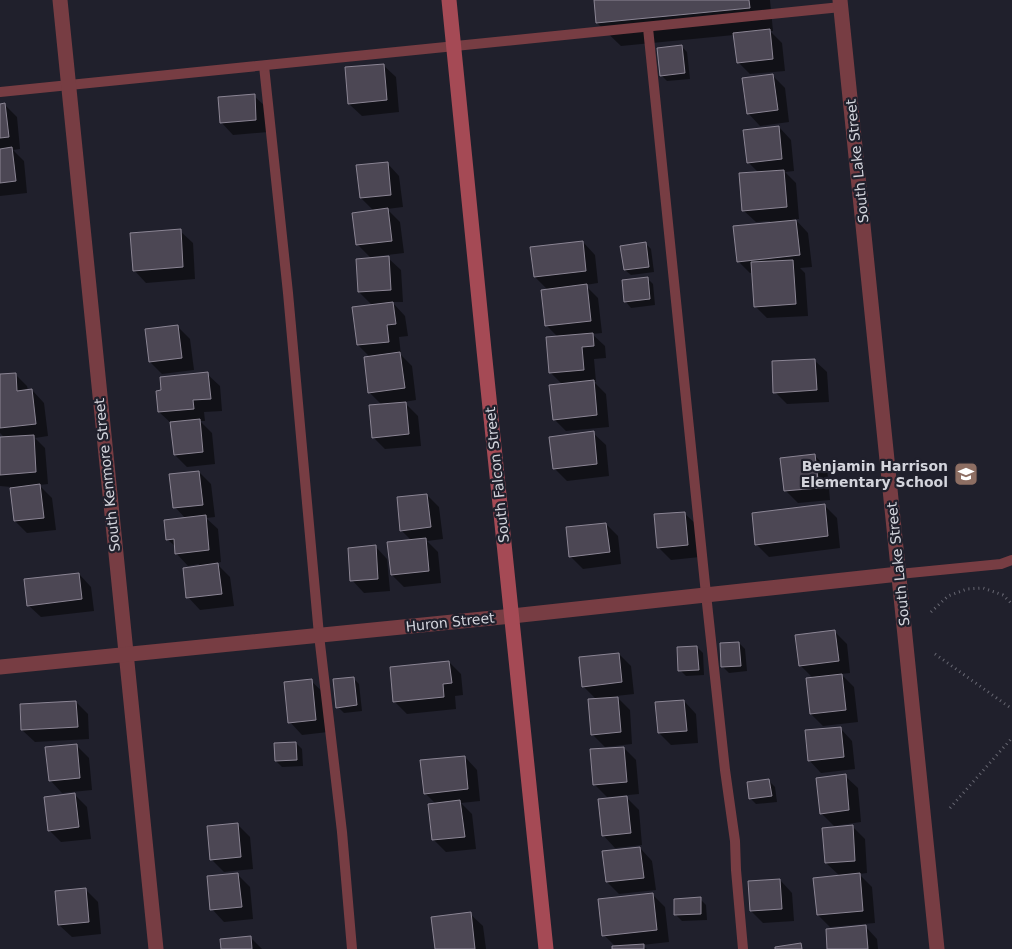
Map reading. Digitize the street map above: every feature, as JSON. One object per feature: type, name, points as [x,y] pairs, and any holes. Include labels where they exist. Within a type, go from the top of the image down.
[{"type":"street","name":"South Kenmore Street","points":[[60,0],[156,949]]},
{"type":"street","name":"South Falcon Street","points":[[449,0],[546,949]]},
{"type":"street","name":"South Lake Street","points":[[841,4],[937,949]]},
{"type":"street","name":"Huron Street","points":[[0,666],[512,616],[899,574]]},
{"type":"lane","points":[[0,92],[648,28],[841,4]]},
{"type":"lane","points":[[648,28],[706,594],[725,770],[735,840],[743,949]]},
{"type":"lane","points":[[264,66],[288,293],[319,635],[342,832],[352,949]]},
{"type":"lane","points":[[899,574],[1001,564],[1012,560]]},
{"type":"path","points":[[931,612],[948,596],[967,589],[983,588],[1004,595],[1012,604]]},
{"type":"path","points":[[935,654],[1012,709]]},
{"type":"path","points":[[950,808],[1012,738]]},
{"type":"building","points":[[594,0],[749,0],[750,8],[596,23]]},
{"type":"building","points":[[770,29],[773,59],[737,63],[733,33]]},
{"type":"building","points":[[682,45],[685,73],[660,76],[657,48]]},
{"type":"building","points":[[384,64],[387,100],[348,104],[345,67]]},
{"type":"building","points":[[773,74],[778,110],[747,114],[742,78]]},
{"type":"building","points":[[255,94],[256,120],[220,123],[218,97]]},
{"type":"building","points":[[5,103],[9,137],[0,138],[0,104]]},
{"type":"building","points":[[779,126],[782,159],[747,163],[743,130]]},
{"type":"building","points":[[12,147],[16,181],[0,183],[0,149]]},
{"type":"building","points":[[388,162],[391,195],[360,198],[356,165]]},
{"type":"building","points":[[784,170],[787,207],[742,211],[739,173]]},
{"type":"building","points":[[388,208],[392,241],[356,245],[352,213]]},
{"type":"building","points":[[796,220],[800,255],[737,262],[733,226]]},
{"type":"building","points":[[181,229],[183,267],[133,271],[130,233]]},
{"type":"building","points":[[583,241],[586,271],[534,277],[530,247]]},
{"type":"building","points":[[646,242],[649,267],[624,270],[620,246]]},
{"type":"building","points":[[389,256],[391,290],[358,292],[356,259]]},
{"type":"building","points":[[793,260],[796,304],[754,307],[751,262]]},
{"type":"building","points":[[648,277],[650,299],[624,302],[622,280]]},
{"type":"building","points":[[587,284],[591,321],[545,326],[541,290]]},
{"type":"building","points":[[393,302],[396,324],[387,325],[389,342],[357,345],[352,307]]},
{"type":"building","points":[[178,325],[182,358],[149,362],[145,329]]},
{"type":"building","points":[[593,333],[594,346],[582,347],[584,370],[549,373],[546,337]]},
{"type":"building","points":[[400,352],[405,388],[368,393],[364,357]]},
{"type":"building","points":[[815,359],[817,390],[773,393],[772,361]]},
{"type":"building","points":[[208,372],[211,399],[193,400],[194,409],[158,412],[156,391],[161,390],[160,377]]},
{"type":"building","points":[[16,373],[17,391],[32,389],[36,424],[0,428],[0,374]]},
{"type":"building","points":[[594,380],[597,415],[553,420],[549,385]]},
{"type":"building","points":[[406,402],[409,434],[372,438],[369,405]]},
{"type":"building","points":[[200,419],[203,452],[174,455],[170,422]]},
{"type":"building","points":[[594,431],[597,464],[553,469],[549,437]]},
{"type":"building","points":[[34,435],[36,472],[0,475],[0,437]]},
{"type":"building","points":[[815,454],[819,488],[784,491],[780,458]]},
{"type":"building","points":[[199,471],[203,505],[173,508],[169,474]]},
{"type":"building","points":[[40,484],[44,518],[14,521],[10,488]]},
{"type":"building","points":[[427,494],[431,527],[400,531],[397,497]]},
{"type":"building","points":[[825,504],[828,536],[755,545],[752,513]]},
{"type":"building","points":[[685,512],[688,545],[657,548],[654,514]]},
{"type":"building","points":[[206,515],[209,550],[175,554],[174,539],[166,540],[164,520]]},
{"type":"building","points":[[606,523],[610,552],[569,557],[566,527]]},
{"type":"building","points":[[426,538],[429,571],[391,575],[387,542]]},
{"type":"building","points":[[376,545],[378,579],[350,581],[348,548]]},
{"type":"building","points":[[218,563],[222,594],[186,598],[183,568]]},
{"type":"building","points":[[79,573],[82,599],[27,606],[24,579]]},
{"type":"building","points":[[835,630],[839,661],[799,666],[795,635]]},
{"type":"building","points":[[739,642],[741,666],[721,667],[720,643]]},
{"type":"building","points":[[697,646],[699,670],[678,671],[677,647]]},
{"type":"building","points":[[619,653],[622,682],[582,687],[579,657]]},
{"type":"building","points":[[449,661],[452,683],[443,684],[444,697],[393,702],[390,667]]},
{"type":"building","points":[[842,674],[846,710],[810,714],[806,678]]},
{"type":"building","points":[[354,677],[357,705],[336,708],[333,679]]},
{"type":"building","points":[[312,679],[316,720],[288,723],[284,682]]},
{"type":"building","points":[[618,697],[621,732],[591,735],[588,699]]},
{"type":"building","points":[[684,700],[687,731],[658,733],[655,702]]},
{"type":"building","points":[[76,701],[78,727],[21,730],[20,704]]},
{"type":"building","points":[[841,727],[844,757],[808,761],[805,730]]},
{"type":"building","points":[[296,742],[297,760],[275,761],[274,743]]},
{"type":"building","points":[[77,744],[80,778],[49,781],[45,747]]},
{"type":"building","points":[[624,747],[627,782],[593,785],[590,749]]},
{"type":"building","points":[[465,756],[468,789],[424,794],[420,760]]},
{"type":"building","points":[[846,774],[849,810],[820,814],[816,778]]},
{"type":"building","points":[[769,779],[772,796],[749,799],[747,782]]},
{"type":"building","points":[[75,793],[79,827],[48,831],[44,797]]},
{"type":"building","points":[[627,796],[631,833],[602,836],[598,799]]},
{"type":"building","points":[[460,800],[465,837],[432,840],[428,804]]},
{"type":"building","points":[[238,823],[241,857],[210,860],[207,826]]},
{"type":"building","points":[[853,825],[855,861],[825,863],[822,828]]},
{"type":"building","points":[[640,847],[644,878],[606,882],[602,851]]},
{"type":"building","points":[[238,873],[242,907],[210,910],[207,876]]},
{"type":"building","points":[[860,873],[863,911],[817,915],[813,878]]},
{"type":"building","points":[[780,879],[782,909],[750,911],[748,881]]},
{"type":"building","points":[[86,888],[89,922],[58,925],[55,891]]},
{"type":"building","points":[[653,893],[657,930],[602,936],[598,899]]},
{"type":"building","points":[[701,897],[701,914],[674,915],[674,899]]},
{"type":"building","points":[[471,912],[475,949],[435,949],[431,917]]},
{"type":"building","points":[[866,925],[868,949],[827,949],[826,929]]},
{"type":"building","points":[[251,936],[252,949],[221,949],[220,939]]},
{"type":"building","points":[[801,943],[802,949],[775,949],[775,947]]},
{"type":"building","points":[[644,944],[644,949],[612,949],[612,946]]},
{"type":"place","name":"Benjamin Harrison Elementary School","points":[[966,474]]}]
